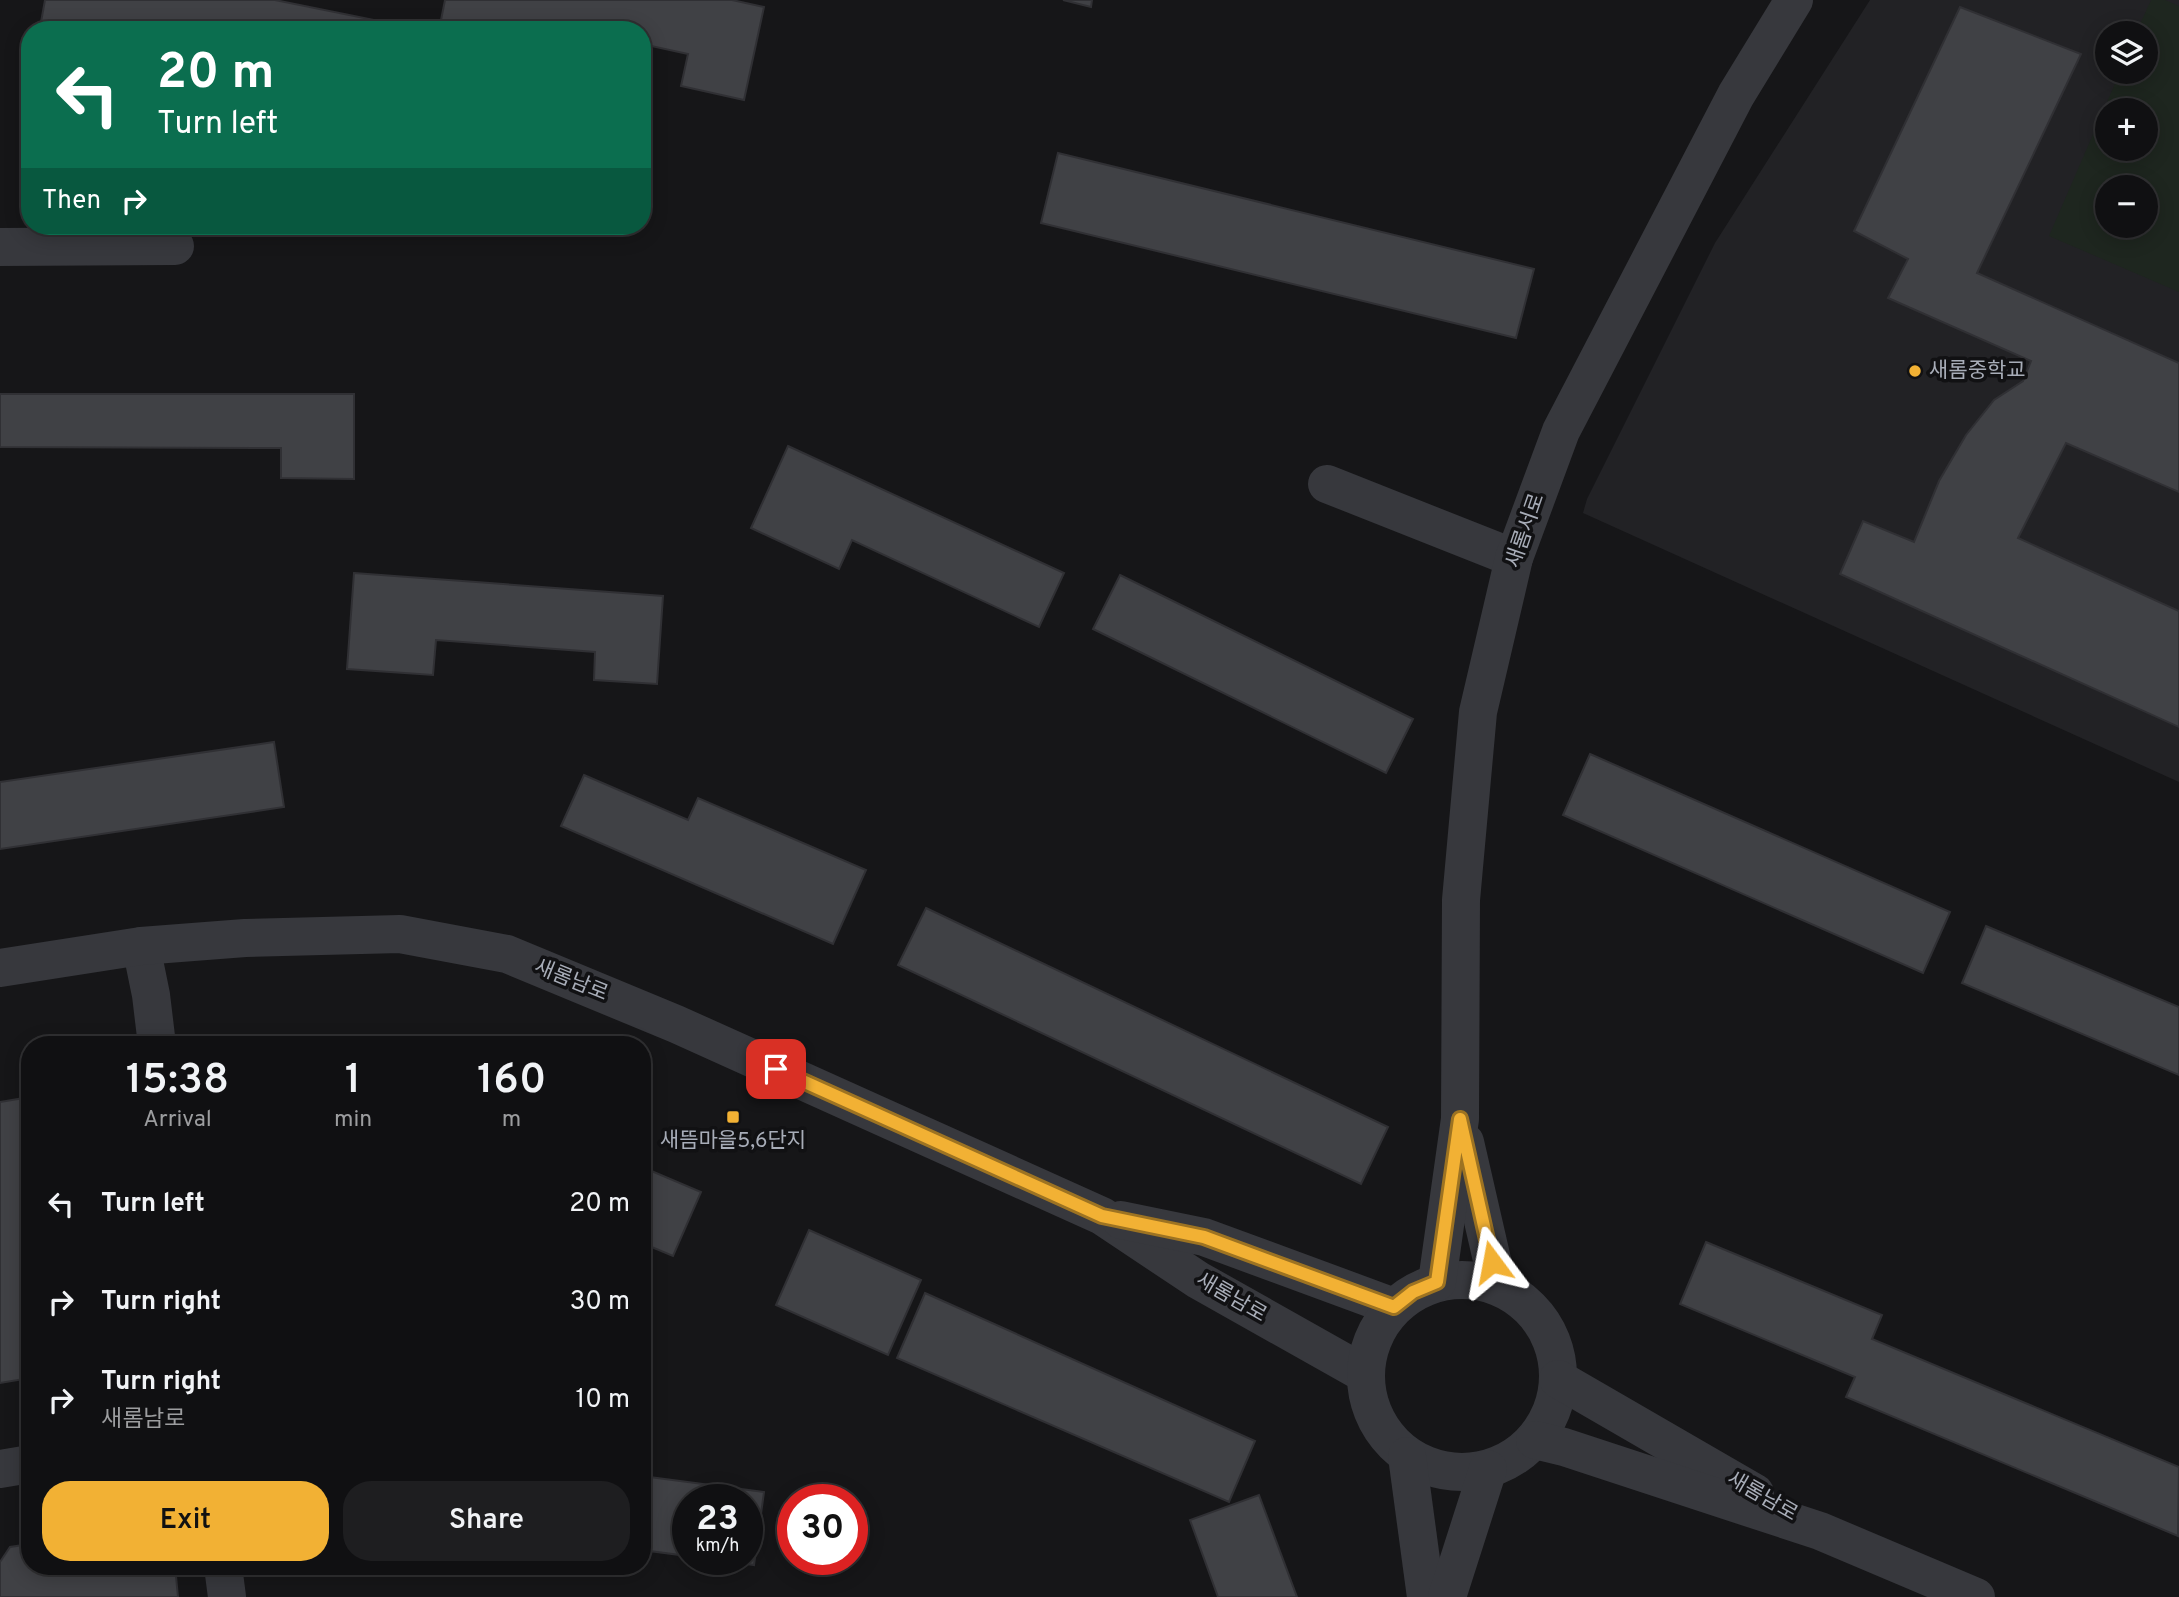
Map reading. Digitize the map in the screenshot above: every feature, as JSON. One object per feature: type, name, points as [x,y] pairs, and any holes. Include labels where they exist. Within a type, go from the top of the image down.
[{"type":"street","name":"새롬서로","points":[[1460,1119],[1461,900],[1478,712],[1514,558],[1561,430],[1572,408],[1735,95],[1794,0]]},
{"type":"street","points":[[0,247],[174,246]]},
{"type":"street","points":[[1327,484],[1514,558]]},
{"type":"street","name":"새롬남로","points":[[0,968],[141,946],[245,938],[400,934],[507,954],[676,1024],[1102,1216],[1198,1280],[1365,1374]]},
{"type":"street","points":[[141,946],[152,995],[156,1036]]},
{"type":"street","points":[[1437,1282],[1460,1119]]},
{"type":"street","points":[[1460,1119],[1498,1286]]},
{"type":"street","name":"새롬남로","points":[[1102,1216],[1204,1237],[1394,1307]]},
{"type":"street","points":[[1467,1280],[1498,1286],[1523,1301],[1543,1323],[1555,1350],[1558,1379],[1552,1411],[1535,1440],[1514,1458],[1488,1469],[1461,1473],[1433,1468],[1407,1456],[1384,1434],[1370,1405],[1365,1374],[1368,1349],[1378,1327],[1394,1307],[1413,1292],[1437,1282],[1467,1280]]},
{"type":"street","name":"새롬남로","points":[[1558,1379],[1820,1531]]},
{"type":"street","name":"새롬남로","points":[[1535,1440],[1564,1447],[1820,1531],[1976,1597]]},
{"type":"street","points":[[1407,1456],[1426,1597]]},
{"type":"street","points":[[0,1469],[21,1466]]},
{"type":"street","points":[[1447,1597],[1488,1469]]},
{"type":"street","points":[[224,1575],[227,1597]]},
{"type":"shaded area","name":"새롬중학교","points":[[1870,0],[2179,0],[2179,782],[1583,513],[1587,499],[1715,243]]},
{"type":"shaded area","points":[[2151,0],[2165,0],[2179,6],[2179,292],[2049,236],[2095,130],[2095,161],[2158,161],[2158,98],[2109,98],[2115,84],[2158,84],[2158,21],[2141,21]]},
{"type":"building","points":[[45,0],[275,0],[379,21],[41,21]]},
{"type":"building","points":[[445,0],[732,0],[764,7],[744,100],[681,86],[688,54],[651,46],[651,21],[441,21]]},
{"type":"building","points":[[1063,0],[1092,0],[1091,7]]},
{"type":"building","points":[[1960,7],[2081,54],[1977,273],[2179,363],[2179,492],[2066,443],[2018,538],[2179,611],[2179,727],[1840,574],[1863,521],[1914,542],[1939,481],[1966,435],[1994,400],[2023,381],[2031,361],[1888,298],[1908,259],[1854,231]]},
{"type":"building","points":[[1058,153],[1534,269],[1516,338],[1041,223]]},
{"type":"building","points":[[0,394],[354,394],[354,479],[281,478],[281,448],[0,447]]},
{"type":"building","points":[[788,446],[1064,573],[1039,627],[852,540],[839,569],[751,528]]},
{"type":"building","points":[[354,573],[663,596],[657,684],[594,680],[595,652],[436,640],[433,675],[347,669]]},
{"type":"building","points":[[1120,575],[1413,719],[1386,773],[1093,629]]},
{"type":"building","points":[[274,742],[284,807],[0,849],[0,782]]},
{"type":"building","points":[[1590,754],[1950,912],[1923,973],[1563,815]]},
{"type":"building","points":[[584,775],[688,820],[698,798],[866,870],[833,944],[561,826]]},
{"type":"building","points":[[926,908],[1388,1127],[1361,1184],[898,965]]},
{"type":"building","points":[[1986,926],[2179,1007],[2179,1075],[1962,983]]},
{"type":"building","points":[[21,1098],[21,1380],[0,1383],[0,1102]]},
{"type":"building","points":[[651,1171],[701,1192],[673,1256],[651,1247]]},
{"type":"building","points":[[809,1230],[921,1280],[888,1355],[776,1305]]},
{"type":"building","points":[[1706,1242],[1882,1315],[1872,1339],[2179,1467],[2178,1536],[1846,1397],[1855,1377],[1680,1304]]},
{"type":"building","points":[[925,1293],[1255,1441],[1229,1502],[897,1358]]},
{"type":"building","points":[[651,1477],[703,1484],[672,1484],[672,1554],[651,1551]]},
{"type":"building","points":[[1259,1495],[1297,1597],[1218,1597],[1190,1520]]},
{"type":"building","points":[[21,1545],[21,1575],[176,1575],[178,1597],[0,1597],[0,1562],[10,1547]]},
{"type":"place","name":"새롬중학교","points":[[1915,371]]},
{"type":"place","name":"새뜸마을5,6단지","points":[[733,1117]]},
{"type":"route","points":[[776,1069],[1102,1216],[1204,1237],[1394,1307],[1413,1292],[1437,1282],[1460,1119],[1492,1262]]}]
